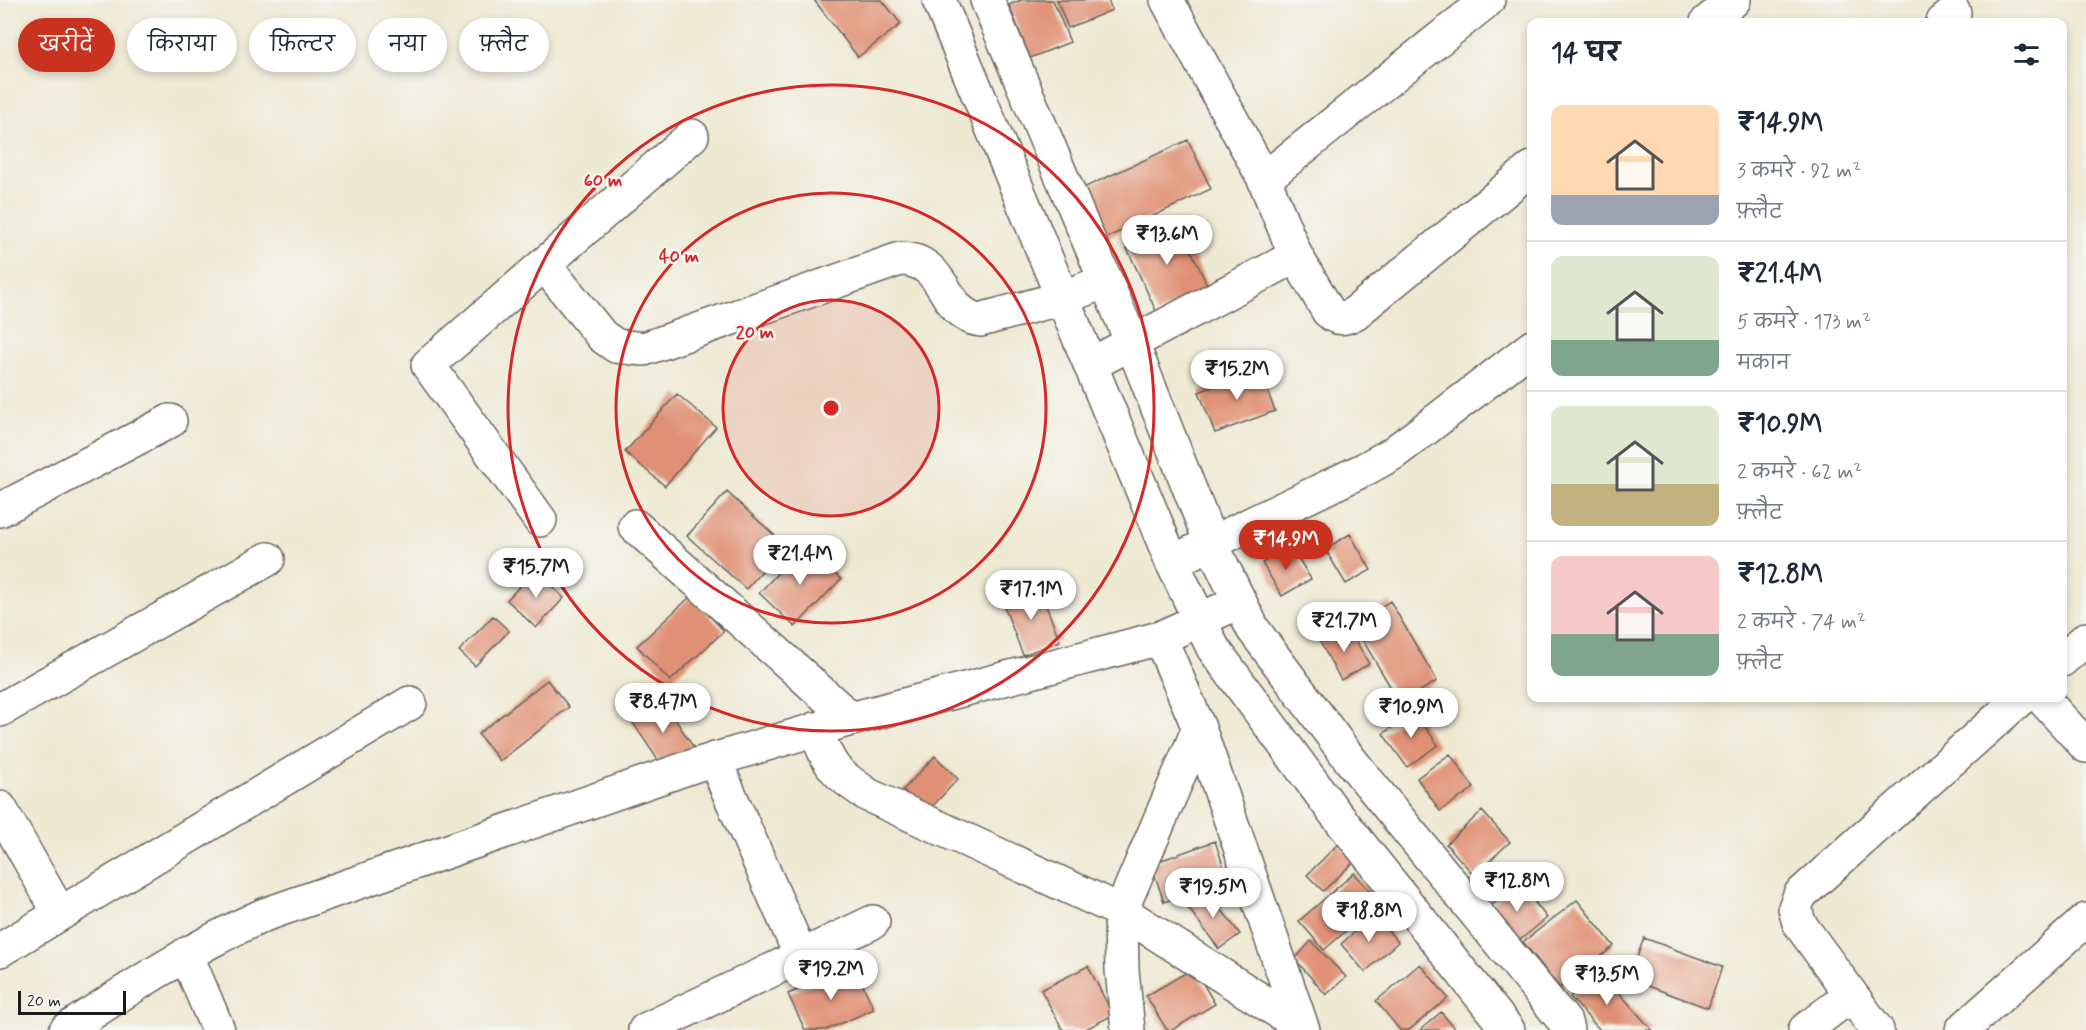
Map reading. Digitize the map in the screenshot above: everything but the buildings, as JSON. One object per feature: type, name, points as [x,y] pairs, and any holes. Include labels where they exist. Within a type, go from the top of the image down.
[{"type":"street","points":[[939,0],[1172,562],[1213,648],[1335,813],[1508,1030]]},
{"type":"street","points":[[987,0],[1132,343],[1210,543],[1253,629],[1352,762],[1564,1022],[1567,1030]]},
{"type":"street","points":[[1264,179],[1488,0]]},
{"type":"street","points":[[1712,18],[1734,0]]},
{"type":"street","points":[[1176,4],[1264,179],[1296,256],[1334,317],[1345,319],[1355,313],[1527,172]]},
{"type":"street","points":[[540,520],[428,364],[692,136]]},
{"type":"street","points":[[1090,365],[1296,256]]},
{"type":"street","points":[[544,264],[602,336],[616,346],[644,350],[900,259],[913,259],[928,266],[962,313],[971,319],[980,320],[1062,298],[1106,281]]},
{"type":"street","points":[[1172,562],[1392,454],[1527,351]]},
{"type":"street","points":[[0,510],[170,421]]},
{"type":"street","points":[[635,526],[851,719]]},
{"type":"street","points":[[0,710],[268,559]]},
{"type":"street","points":[[66,1030],[151,974],[222,934],[264,915],[714,759],[851,719],[1160,638],[1239,602]]},
{"type":"street","points":[[1160,638],[1199,728],[1302,1028]]},
{"type":"street","points":[[2067,656],[2086,639]]},
{"type":"street","points":[[1877,1030],[1799,923],[1795,908],[1800,895],[2017,702]]},
{"type":"street","points":[[2046,702],[2086,746]]},
{"type":"street","points":[[0,950],[410,703]]},
{"type":"street","points":[[1128,1030],[1122,970],[1121,911],[1199,728]]},
{"type":"street","points":[[815,729],[829,763],[839,775],[868,795],[1121,911],[1302,1028]]},
{"type":"street","points":[[714,759],[801,956]]},
{"type":"street","points":[[0,808],[60,914]]},
{"type":"street","points":[[1962,1030],[2086,921]]},
{"type":"street","points":[[645,1030],[873,922]]},
{"type":"street","points":[[186,954],[218,1030]]},
{"type":"street","points":[[1805,1030],[1851,995]]}]
